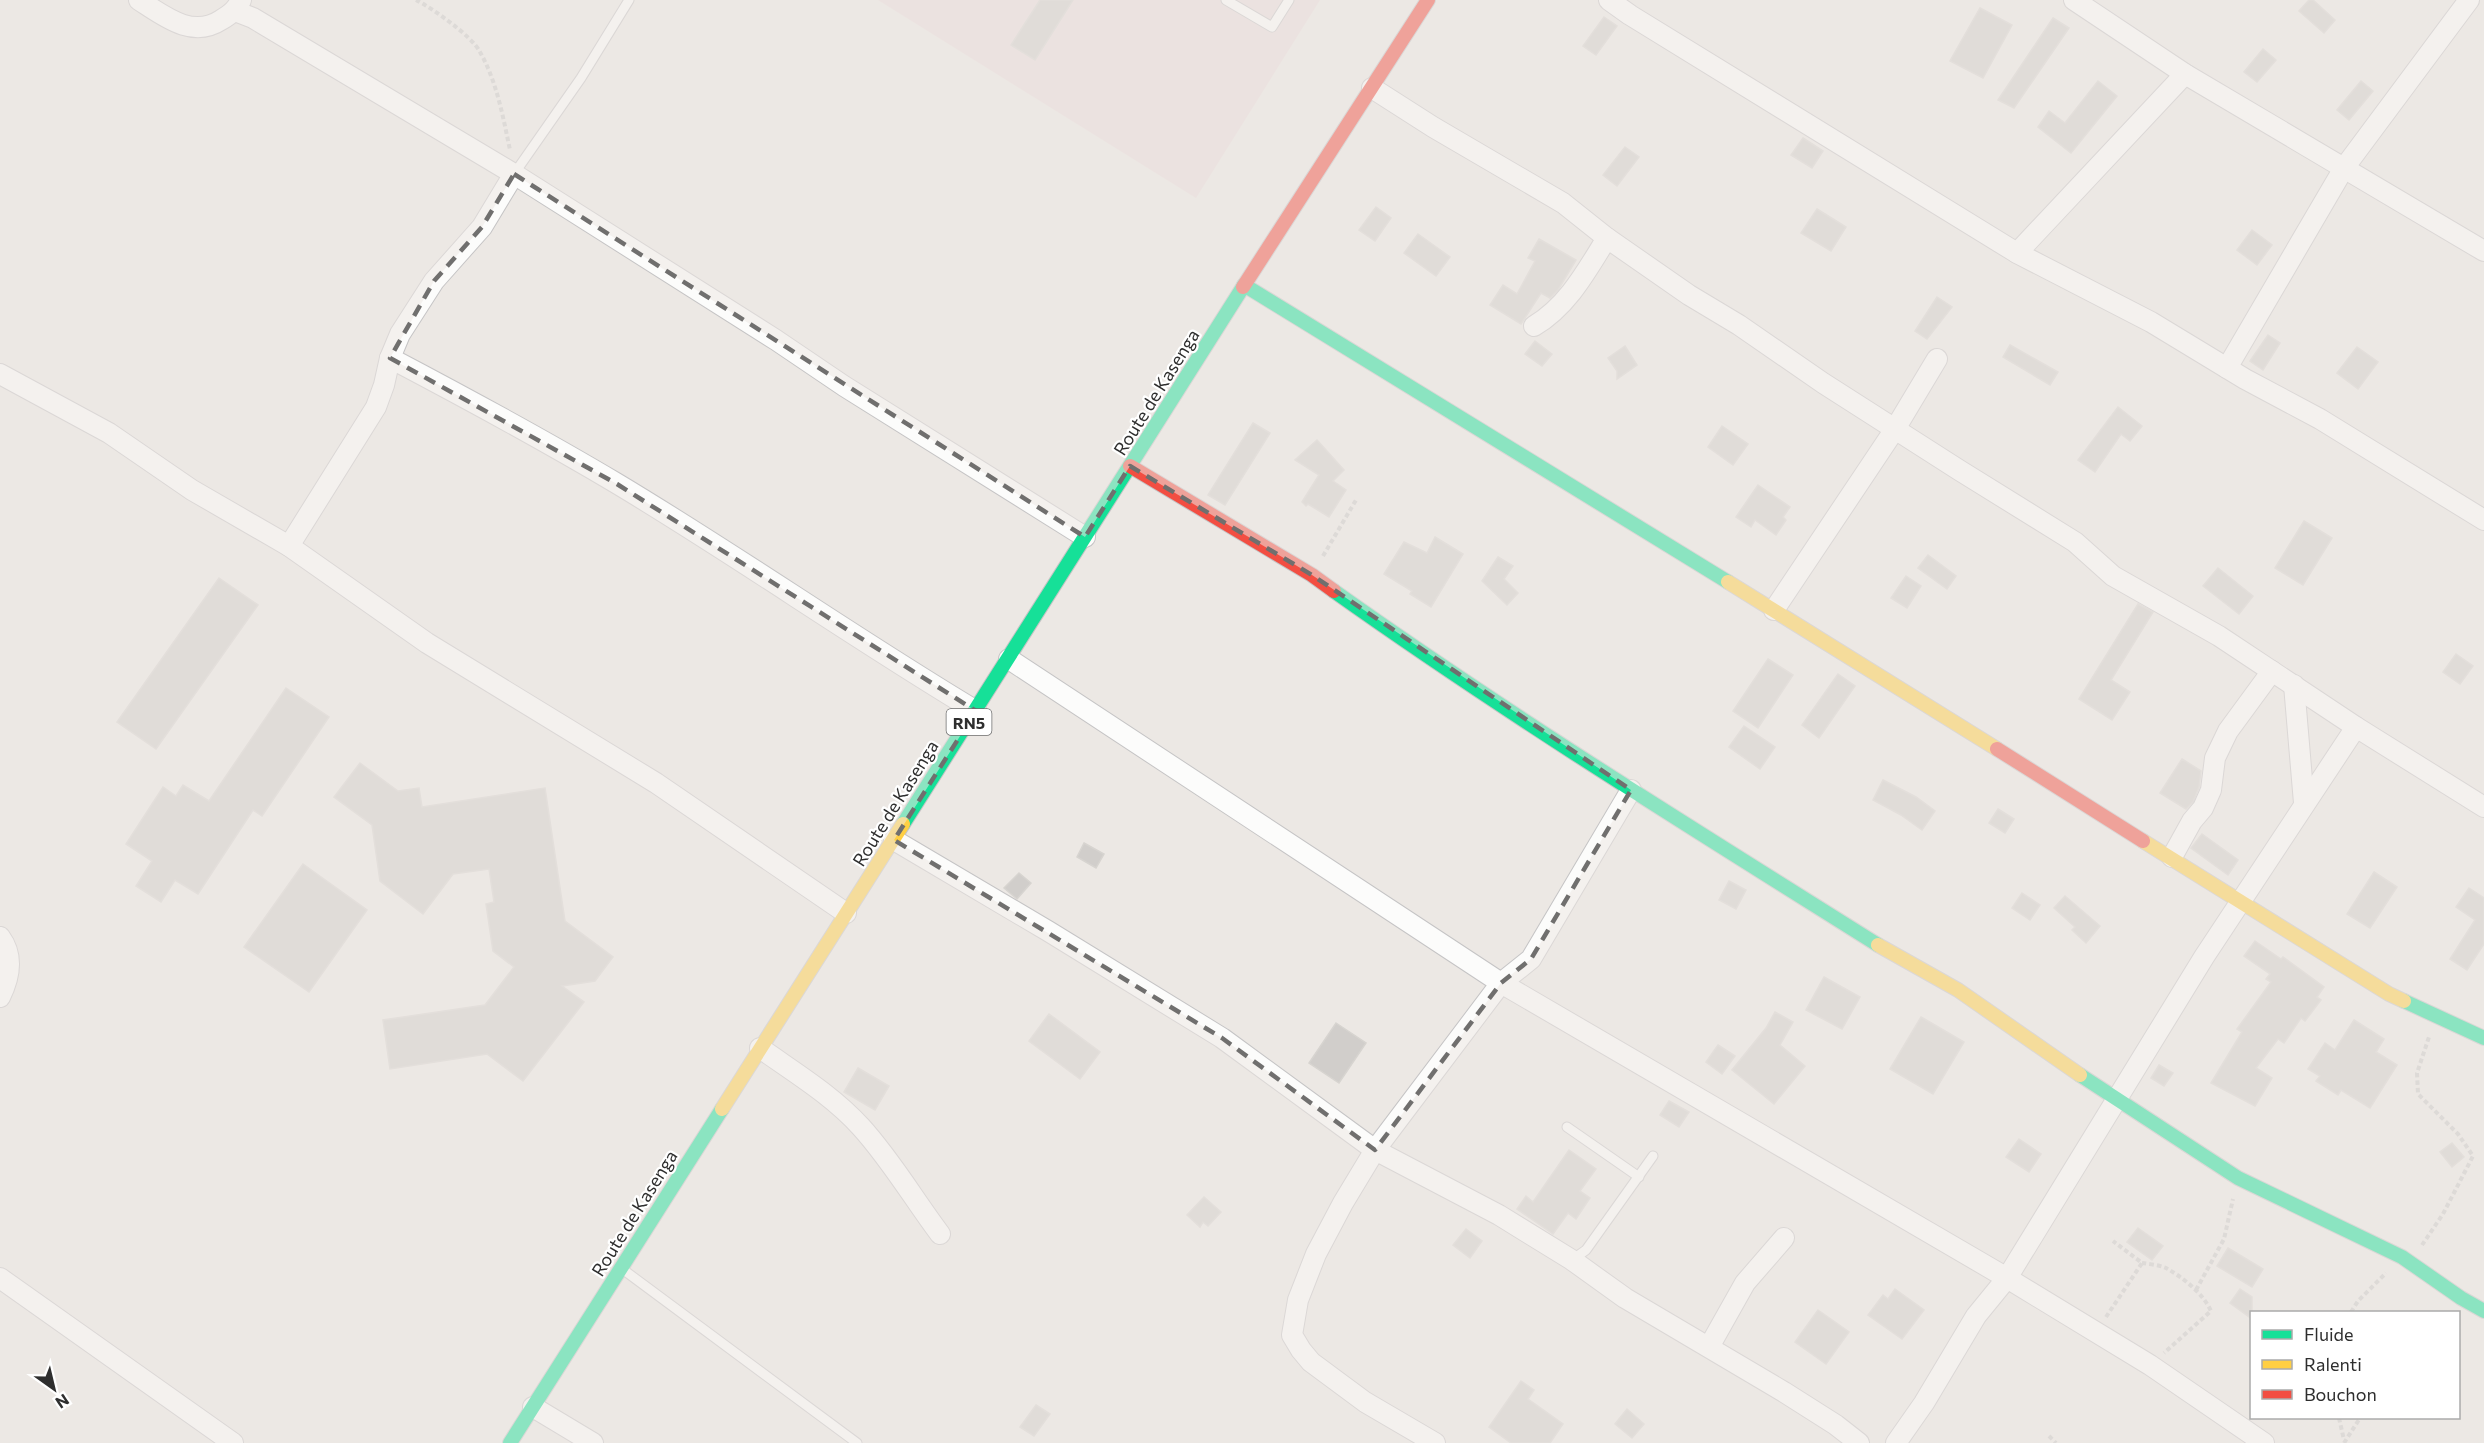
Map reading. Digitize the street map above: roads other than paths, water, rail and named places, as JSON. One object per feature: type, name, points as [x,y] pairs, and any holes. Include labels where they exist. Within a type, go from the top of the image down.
[{"type":"main road","name":"Route de Kasenga","points":[[510,1443],[1244,285],[1428,0]]},
{"type":"main road","points":[[1244,285],[1774,610],[2389,994],[2484,1038]]},
{"type":"main road","points":[[1130,466],[1312,575],[1416,649],[1631,790],[1880,946],[1958,990],[2238,1178],[2402,1257],[2484,1311]]},
{"type":"street","points":[[139,0],[186,27],[202,27],[217,23],[238,6],[253,18],[514,174],[776,340],[844,386],[1085,537]]},
{"type":"street","points":[[1609,0],[2017,253],[2151,321],[2227,368],[2320,419],[2484,520]]},
{"type":"street","points":[[2074,0],[2185,74],[2484,251]]},
{"type":"street","points":[[2227,368],[2344,168],[2469,0]]},
{"type":"street","points":[[2474,0],[2484,5]]},
{"type":"street","points":[[2017,253],[2185,74]]},
{"type":"street","points":[[1372,88],[1440,131],[1548,193],[1607,238],[1689,295],[1895,429],[2075,542],[2113,576],[2219,636],[2356,727],[2484,807]]},
{"type":"street","points":[[289,546],[375,407],[400,334],[434,281],[452,258],[482,227],[514,174]]},
{"type":"street","points":[[1534,326],[1545,320],[1572,292],[1607,238]]},
{"type":"street","points":[[390,358],[500,416],[617,484],[838,622],[912,673],[976,711]]},
{"type":"street","points":[[1774,610],[1895,429],[1937,359]]},
{"type":"street","points":[[0,374],[109,433],[192,490],[289,546],[427,643],[656,783],[846,913]]},
{"type":"street","points":[[1009,659],[1501,983],[2007,1278],[2150,1365],[2264,1443]]},
{"type":"street","points":[[2172,857],[2192,821],[2203,808],[2211,790],[2215,758],[2228,731],[2272,671]]},
{"type":"street","points":[[2294,685],[2304,803]]},
{"type":"street","points":[[1896,1443],[1924,1403],[1976,1316],[2007,1278],[2204,957],[2356,727]]},
{"type":"street","points":[[1435,1443],[1365,1402],[1311,1362],[1292,1335],[1298,1300],[1316,1254],[1375,1150],[1501,983],[1531,958],[1631,790]]},
{"type":"street","points":[[894,840],[1222,1038],[1375,1150],[1499,1215],[1572,1260],[1624,1298],[1836,1425],[1859,1443]]},
{"type":"street","points":[[0,937],[6,945],[10,965],[6,986],[0,997]]},
{"type":"street","points":[[760,1048],[826,1093],[860,1126],[889,1160],[905,1187],[940,1234]]},
{"type":"street","points":[[1709,1347],[1745,1284],[1784,1238]]},
{"type":"street","points":[[0,1278],[233,1443]]},
{"type":"street","points":[[533,1407],[593,1443]]},
{"type":"lane","points":[[514,174],[581,78],[629,0]]},
{"type":"lane","points":[[1226,0],[1272,27],[1290,0]]},
{"type":"lane","points":[[1567,1127],[1639,1177]]},
{"type":"lane","points":[[1572,1260],[1586,1251],[1653,1156]]},
{"type":"lane","points":[[621,1268],[857,1443]]}]
